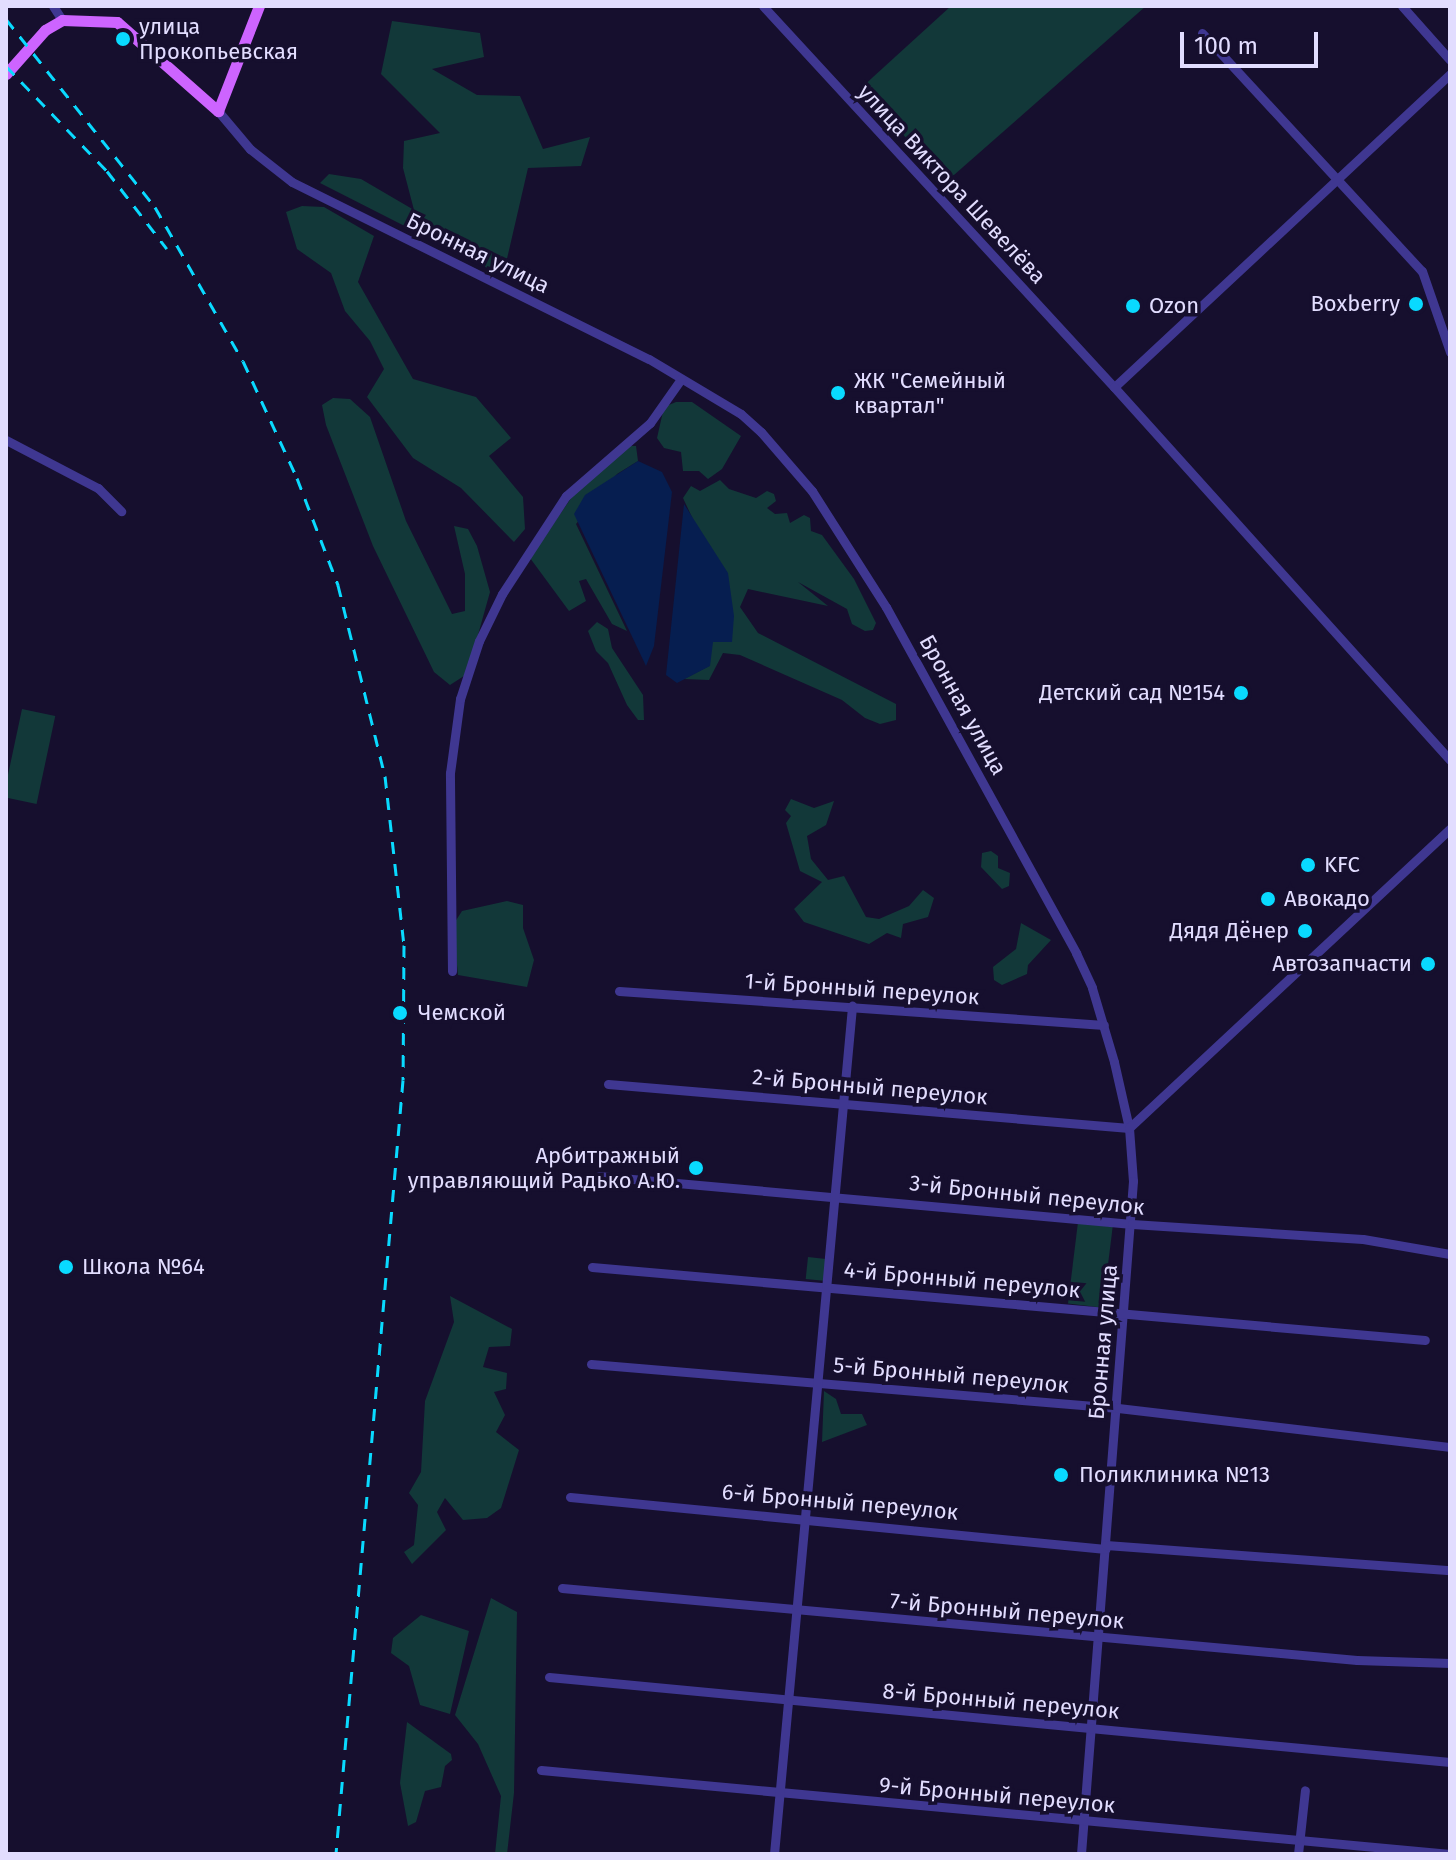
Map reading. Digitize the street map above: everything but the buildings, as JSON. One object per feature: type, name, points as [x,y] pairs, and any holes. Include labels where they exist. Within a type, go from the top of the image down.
[{"type":"main road","points":[[218,111],[259,6]]},
{"type":"main road","points":[[6,74],[45,30],[62,20]]},
{"type":"main road","name":"Бронная улица","points":[[62,20],[117,22],[218,111]]},
{"type":"street","points":[[53,6],[62,20]]},
{"type":"street","name":"улица Виктора Шевелёва","points":[[763,6],[1114,387],[1450,760]]},
{"type":"street","points":[[1402,6],[1450,60]]},
{"type":"street","points":[[1202,33],[1422,271],[1450,352]]},
{"type":"street","points":[[1114,387],[1450,74]]},
{"type":"street","name":"Бронная улица","points":[[218,111],[250,149],[292,182],[681,379],[741,414],[761,432],[837,529],[1076,953],[1104,1025],[1129,1128],[1132,1224],[1081,1854]]},
{"type":"street","points":[[452,971],[450,773],[460,699],[479,641],[502,594],[566,496],[650,423],[681,379]]},
{"type":"street","points":[[6,440],[98,488],[121,511]]},
{"type":"street","points":[[1129,1128],[1450,829]]},
{"type":"street","name":"1-й Бронный переулок","points":[[619,991],[1104,1025]]},
{"type":"street","points":[[774,1854],[785,1701],[825,1286],[837,1194],[852,1006]]},
{"type":"street","name":"2-й Бронный переулок","points":[[608,1084],[1129,1128]]},
{"type":"street","name":"3-й Бронный переулок","points":[[599,1176],[837,1194],[1132,1224],[1363,1239],[1450,1254]]},
{"type":"street","name":"4-й Бронный переулок","points":[[592,1267],[1127,1311],[1425,1340]]},
{"type":"street","name":"5-й Бронный переулок","points":[[591,1364],[1118,1408],[1449,1447]]},
{"type":"street","name":"6-й Бронный переулок","points":[[570,1497],[804,1516],[1105,1547],[1450,1570]]},
{"type":"street","name":"7-й Бронный переулок","points":[[562,1588],[794,1612],[1450,1663]]},
{"type":"street","name":"8-й Бронный переулок","points":[[549,1677],[1450,1762]]},
{"type":"street","name":"9-й Бронный переулок","points":[[541,1770],[1450,1854]]},
{"type":"street","points":[[1298,1854],[1305,1790]]},
{"type":"green space","points":[[951,6],[1146,6],[946,182],[861,88]]},
{"type":"green space","points":[[392,21],[480,33],[484,57],[432,69],[477,95],[520,96],[543,149],[590,137],[581,166],[528,168],[503,276],[320,183],[329,174],[361,179],[414,210],[403,168],[404,141],[440,133],[381,74]]},
{"type":"green space","points":[[302,206],[324,207],[374,236],[358,282],[413,379],[476,397],[511,438],[489,456],[523,497],[525,529],[514,542],[461,488],[413,458],[367,397],[384,369],[370,341],[345,311],[331,273],[297,249],[286,212]]},
{"type":"green space","points":[[333,398],[350,399],[370,417],[406,521],[452,614],[465,611],[465,574],[454,526],[468,529],[477,546],[490,592],[467,674],[450,685],[434,672],[373,546],[326,425],[322,405]]},
{"type":"green space","points":[[676,402],[692,402],[741,436],[722,469],[708,479],[699,471],[683,471],[681,452],[664,448],[657,438],[664,407]]},
{"type":"green space","points":[[626,446],[636,446],[638,461],[617,474],[576,524],[627,631],[612,624],[586,579],[579,581],[586,601],[569,611],[530,558],[576,491]]},
{"type":"green space","points":[[720,480],[729,489],[756,498],[767,491],[774,494],[776,501],[767,508],[775,514],[787,513],[790,523],[804,515],[810,518],[811,531],[822,535],[854,579],[876,623],[873,630],[865,631],[852,624],[847,609],[798,582],[828,606],[748,589],[740,607],[758,633],[896,704],[896,720],[880,724],[865,718],[842,700],[740,655],[723,653],[709,680],[684,679],[709,666],[698,530],[683,498],[691,486],[700,491]]},
{"type":"green space","points":[[597,622],[608,629],[612,648],[643,695],[644,720],[638,720],[627,705],[608,663],[596,651],[588,631]]},
{"type":"green space","points":[[22,709],[55,716],[37,804],[6,798]]},
{"type":"green space","points":[[791,799],[814,808],[834,801],[826,825],[807,836],[811,859],[828,880],[844,876],[866,917],[879,919],[909,906],[923,890],[934,898],[928,917],[903,924],[901,938],[887,933],[869,944],[804,922],[794,909],[822,882],[800,871],[786,823],[791,816],[785,810]]},
{"type":"green space","points":[[991,851],[998,856],[998,868],[1010,873],[1009,886],[1002,889],[981,867],[982,853]]},
{"type":"green space","points":[[507,901],[523,905],[523,928],[534,960],[527,987],[458,975],[453,925],[462,911]]},
{"type":"green space","points":[[1021,923],[1051,940],[1028,965],[1027,974],[1002,985],[994,980],[993,967],[1016,949]]},
{"type":"green space","points":[[1078,1222],[1113,1226],[1103,1308],[1068,1303]]},
{"type":"green space","points":[[808,1257],[826,1259],[824,1281],[806,1279]]},
{"type":"green space","points":[[450,1296],[512,1329],[510,1346],[489,1347],[483,1367],[507,1373],[506,1389],[494,1392],[505,1415],[496,1432],[519,1450],[501,1508],[487,1518],[463,1520],[445,1498],[437,1512],[446,1530],[412,1564],[404,1552],[414,1545],[418,1505],[409,1493],[421,1472],[425,1401],[454,1322]]},
{"type":"green space","points":[[824,1391],[836,1399],[841,1414],[862,1414],[867,1425],[822,1442]]},
{"type":"green space","points":[[491,1598],[517,1612],[514,1793],[507,1854],[495,1854],[501,1796],[478,1744],[455,1715]]},
{"type":"green space","points":[[421,1615],[469,1631],[450,1714],[420,1705],[409,1666],[391,1653],[393,1638]]},
{"type":"green space","points":[[407,1722],[451,1754],[452,1760],[445,1766],[441,1787],[425,1791],[416,1822],[408,1826],[400,1783]]},
{"type":"water","points":[[638,461],[662,472],[672,492],[654,646],[646,666],[574,514],[585,495]]},
{"type":"water","points":[[684,504],[728,573],[734,616],[732,642],[713,642],[710,666],[677,683],[666,675]]},
{"type":"railway","points":[[6,19],[155,207],[243,361],[297,478],[338,585],[385,776],[404,945],[403,1080],[336,1854]]},
{"type":"railway","points":[[6,66],[107,171],[167,249]]},
{"type":"place","name":"улица Прокопьевская","points":[[123,39]]},
{"type":"place","name":"Boxberry","points":[[1416,304]]},
{"type":"place","name":"Ozon","points":[[1133,306]]},
{"type":"place","name":"ЖК \"Семейный квартал\"","points":[[838,393]]},
{"type":"place","name":"Детский сад №154","points":[[1241,693]]},
{"type":"place","name":"KFC","points":[[1308,865]]},
{"type":"place","name":"Авокадо","points":[[1268,899]]},
{"type":"place","name":"Дядя Дёнер","points":[[1305,931]]},
{"type":"place","name":"Автозапчасти","points":[[1428,964]]},
{"type":"place","name":"Чемской","points":[[400,1013]]},
{"type":"place","name":"Арбитражный управляющий Радько А.Ю.","points":[[696,1168]]},
{"type":"place","name":"Школа №64","points":[[66,1267]]},
{"type":"place","name":"Поликлиника №13","points":[[1061,1475]]}]
